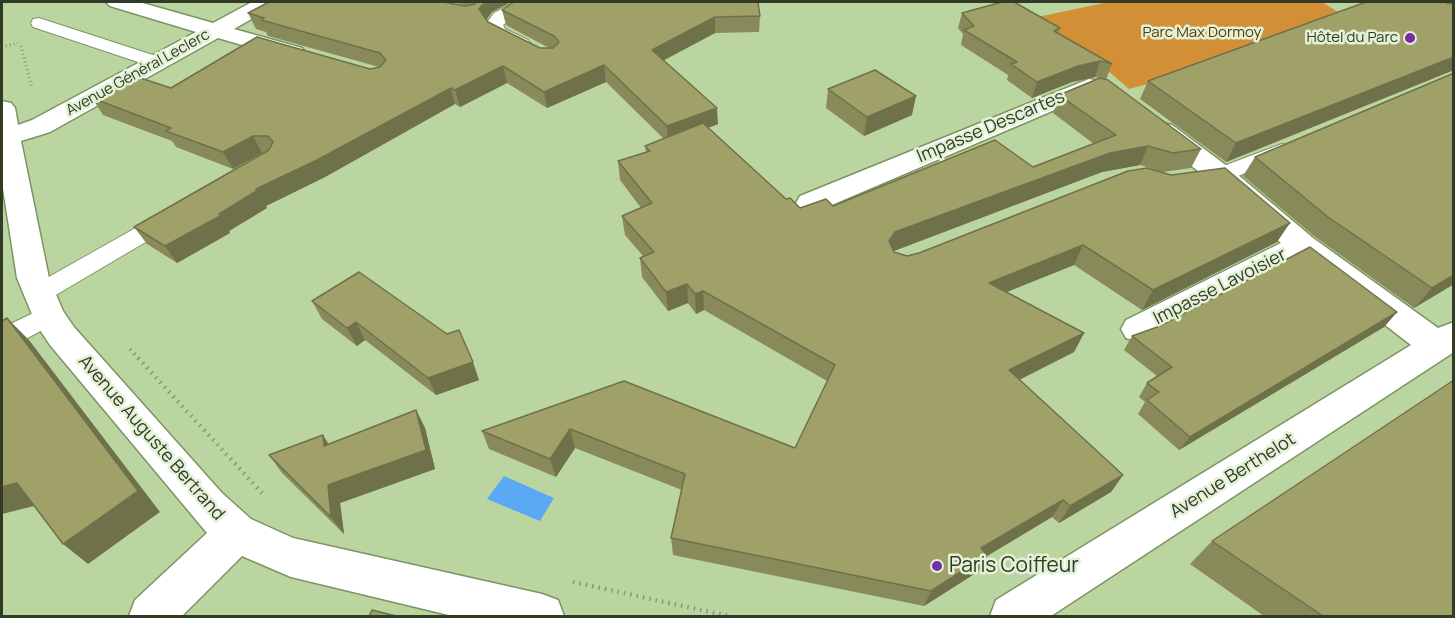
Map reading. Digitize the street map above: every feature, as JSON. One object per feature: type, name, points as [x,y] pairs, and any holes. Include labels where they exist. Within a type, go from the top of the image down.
[{"type":"street","points":[[117,2],[319,60]]},
{"type":"street","name":"Avenue Général Leclerc","points":[[4,122],[41,126],[267,2]]},
{"type":"street","name":"Impasse Descartes","points":[[810,203],[1089,86],[1106,89],[1120,99]]},
{"type":"street","points":[[1148,120],[1221,175],[1302,245],[1445,341]]},
{"type":"street","name":"Avenue Auguste Bertrand","points":[[4,122],[33,278],[62,336],[201,497],[236,532],[291,557],[542,616]]},
{"type":"street","points":[[1180,182],[1221,175]]},
{"type":"street","name":"Impasse Lavoisier","points":[[1138,329],[1302,245]]},
{"type":"street","name":"Avenue Berthelot","points":[[1012,616],[1445,341]]},
{"type":"street","points":[[151,616],[236,532]]},
{"type":"lane","points":[[526,2],[500,17],[494,25],[499,33],[540,53]]},
{"type":"lane","points":[[39,23],[156,62]]},
{"type":"lane","points":[[1221,175],[1304,141]]},
{"type":"lane","points":[[2,340],[44,304],[186,208]]},
{"type":"path","points":[[20,43],[41,126]]},
{"type":"path","points":[[123,341],[266,498]]},
{"type":"path","points":[[567,581],[729,616]]},
{"type":"green space","name":"Parc Max Dormoy","points":[[1109,2],[1322,2],[1338,12],[1198,71],[1129,89],[1083,49],[1028,19]]},
{"type":"water","points":[[504,476],[554,498],[540,521],[487,499]]},
{"type":"building","points":[[269,2],[443,2],[465,6],[485,2],[479,9],[488,22],[540,48],[553,48],[559,42],[554,36],[502,10],[514,2],[758,2],[760,16],[715,17],[652,50],[717,108],[667,126],[604,65],[544,92],[503,66],[455,90],[451,88],[317,160],[256,189],[258,190],[219,214],[220,216],[165,246],[134,227],[269,150],[273,142],[268,136],[253,136],[223,152],[166,131],[171,128],[92,98],[134,76],[171,88],[257,37],[370,69],[380,67],[386,60],[380,53],[261,20],[264,18],[248,13]]},
{"type":"building","points":[[1002,2],[1014,2],[1060,28],[1054,31],[1112,64],[1100,61],[1078,66],[1037,82],[1011,64],[1017,62],[964,30],[974,26],[962,13]]},
{"type":"building","points":[[1366,2],[1444,2],[1454,5],[1454,57],[1236,143],[1148,81]]},
{"type":"building","points":[[875,70],[916,96],[867,117],[828,89]]},
{"type":"building","points":[[1454,73],[1454,275],[1432,288],[1328,217],[1255,157]]},
{"type":"building","points":[[1100,78],[1108,80],[1201,149],[1173,153],[1148,146],[1110,153],[895,232],[889,241],[894,252],[907,256],[919,253],[1128,171],[1147,168],[1171,175],[1225,168],[1290,223],[1153,290],[1083,245],[989,283],[1084,333],[1009,370],[1123,475],[1070,506],[1063,500],[981,548],[987,555],[931,591],[671,538],[685,474],[570,429],[550,459],[482,431],[624,381],[795,448],[835,365],[703,291],[695,294],[687,284],[666,292],[640,258],[654,252],[622,216],[652,203],[618,161],[650,151],[645,146],[703,123],[786,199],[790,198],[800,208],[826,199],[833,206],[995,140],[1033,167],[1116,135],[1059,95]]},
{"type":"building","points":[[1310,247],[1397,312],[1190,437],[1147,400],[1159,392],[1147,383],[1172,367],[1132,336],[1160,326]]},
{"type":"building","points":[[359,272],[447,334],[459,330],[473,362],[428,378],[356,322],[347,328],[312,301]]},
{"type":"building","points":[[7,318],[138,491],[63,544],[17,483],[2,487],[2,321]]},
{"type":"building","points":[[1454,380],[1454,616],[1323,616],[1212,541]]},
{"type":"building","points":[[416,410],[426,450],[328,485],[331,517],[269,455],[323,435],[324,446]]},
{"type":"building","points":[[372,610],[396,616],[369,616]]},
{"type":"place","name":"Hôtel du Parc","points":[[1410,38]]},
{"type":"place","name":"Paris Coiffeur","points":[[937,566]]}]
